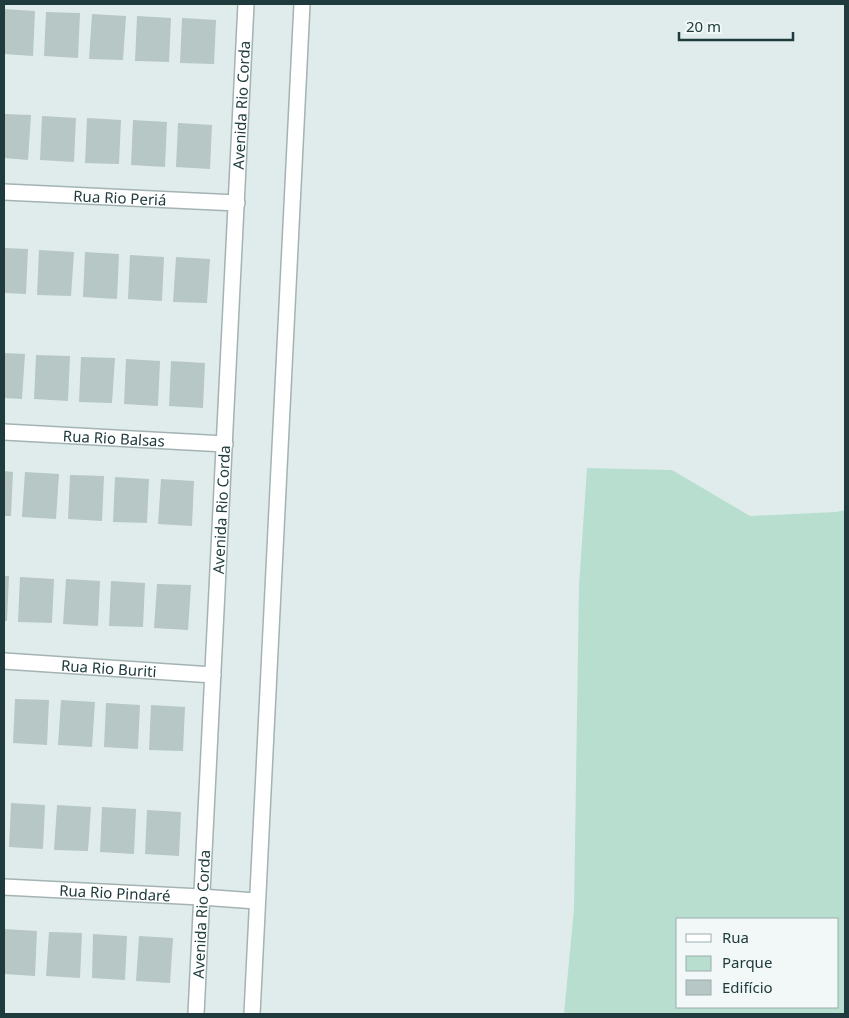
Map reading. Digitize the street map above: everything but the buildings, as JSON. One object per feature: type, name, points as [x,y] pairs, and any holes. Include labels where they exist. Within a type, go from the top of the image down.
[{"type":"street","name":"Avenida Rio Corda","points":[[196,1014],[246,4]]},
{"type":"street","points":[[252,1014],[302,4]]},
{"type":"street","name":"Rua Rio Periá","points":[[4,192],[236,203]]},
{"type":"street","name":"Rua Rio Balsas","points":[[4,432],[225,444]]},
{"type":"street","name":"Rua Rio Buriti","points":[[4,661],[213,675]]},
{"type":"street","name":"Rua Rio Pindaré","points":[[4,887],[258,901]]},
{"type":"green space","points":[[587,468],[672,470],[750,516],[845,510],[845,1014],[564,1014],[574,909],[579,586]]}]
